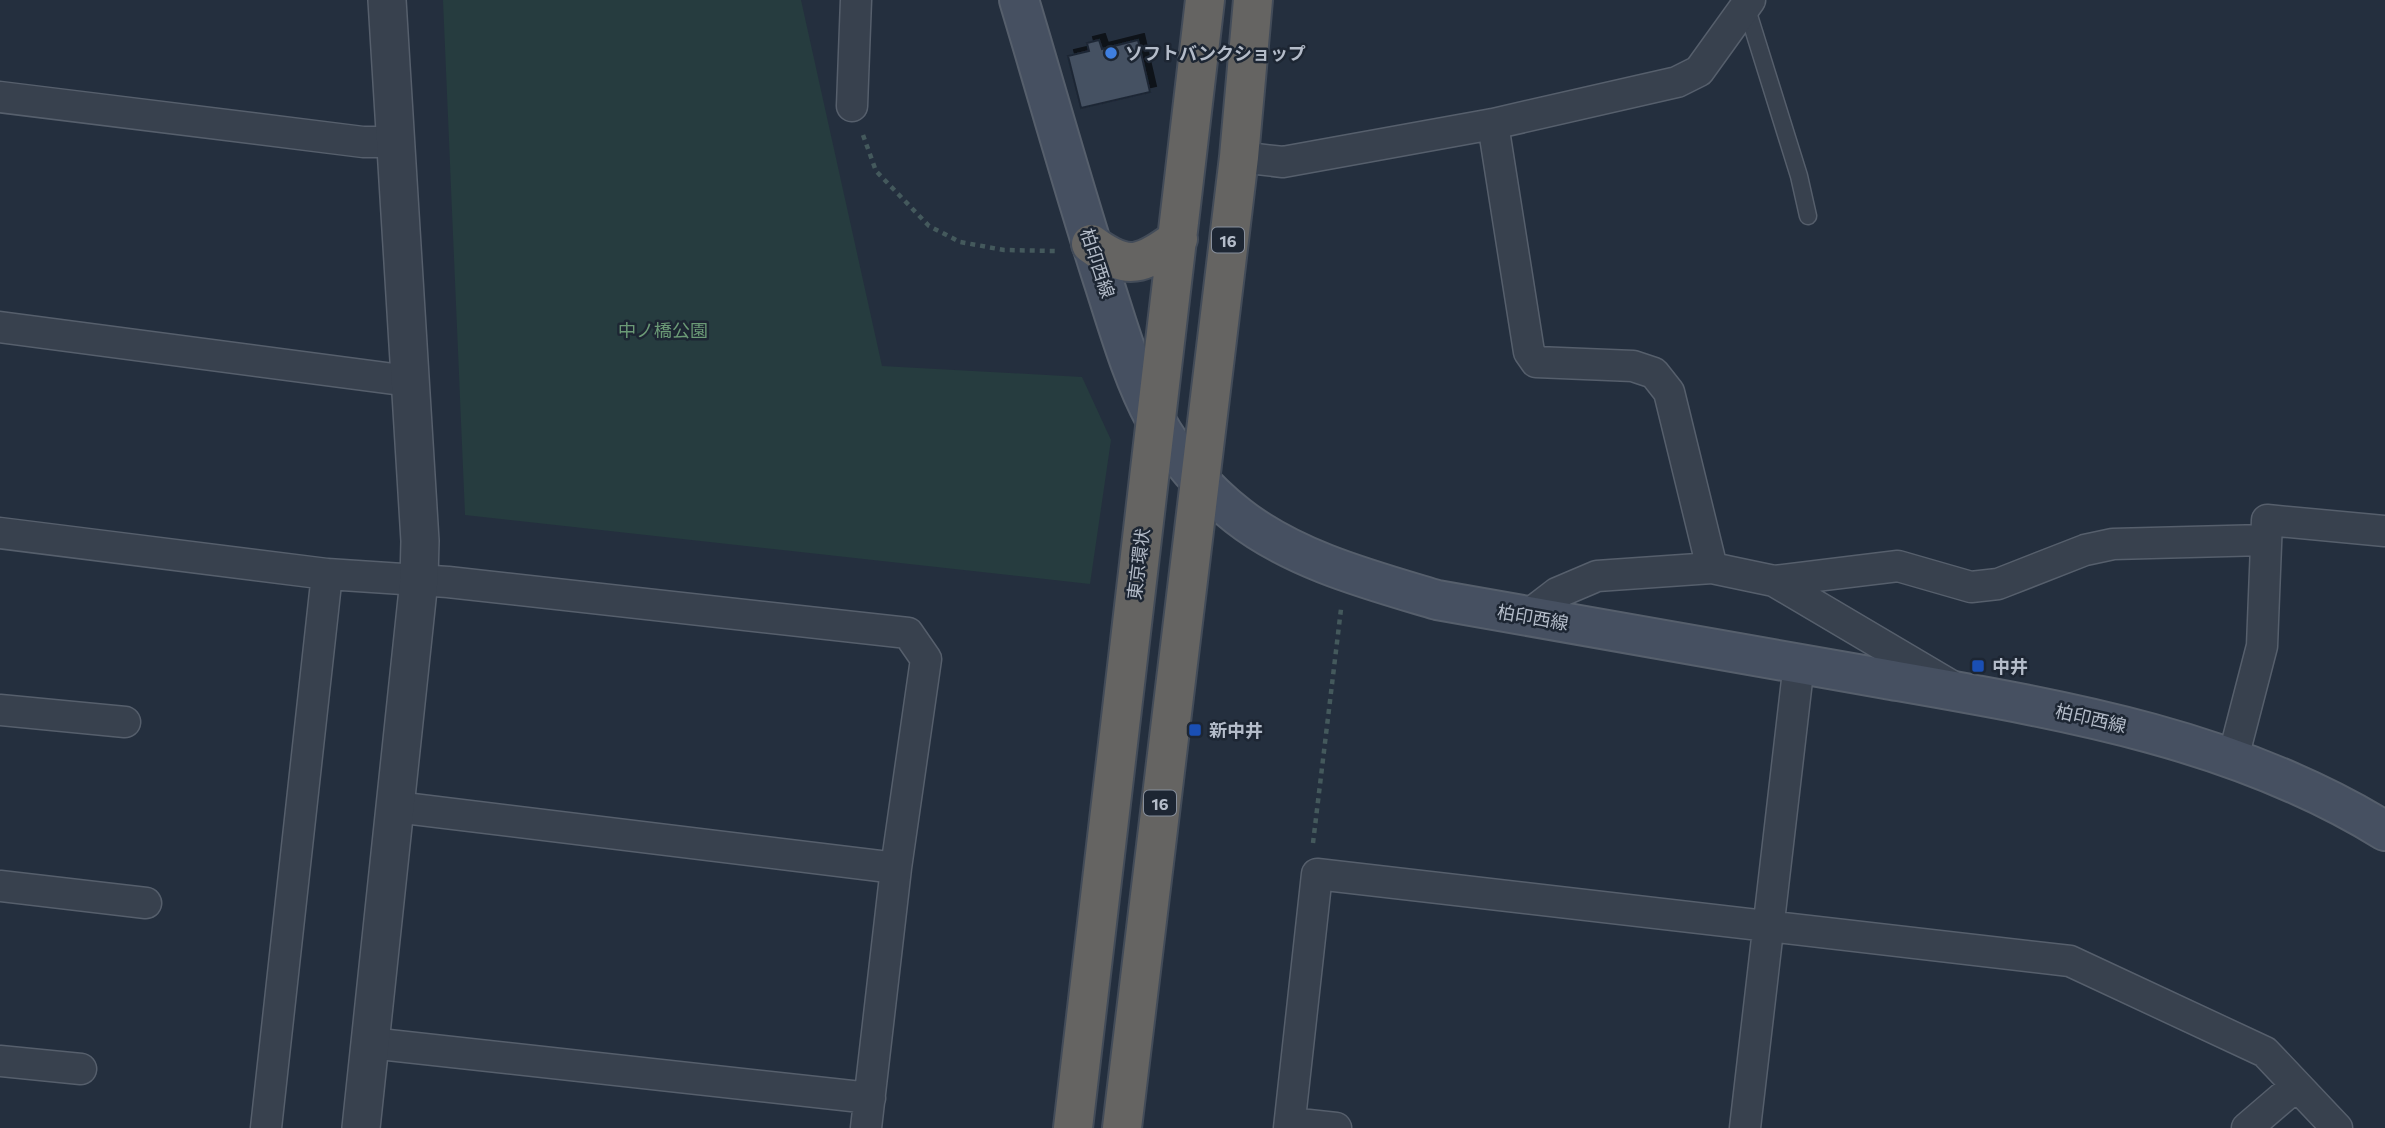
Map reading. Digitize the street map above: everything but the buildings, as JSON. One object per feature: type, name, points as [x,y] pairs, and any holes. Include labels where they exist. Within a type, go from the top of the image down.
[{"type":"highway","name":"東京環状","points":[[1073,1128],[1205,0]]},
{"type":"highway","name":"16","points":[[1122,1128],[1198,479],[1239,157],[1253,0]]},
{"type":"highway","points":[[1091,244],[1114,261],[1136,261],[1150,258],[1178,239]]},
{"type":"main road","name":"柏印西線","points":[[1019,0],[1091,244],[1121,336],[1155,420],[1198,479],[1238,516],[1276,541],[1326,563],[1437,600],[1963,692],[2129,727],[2233,758],[2385,831]]},
{"type":"street","points":[[361,1128],[419,580],[420,541],[409,381],[398,142],[387,0]]},
{"type":"street","points":[[852,106],[856,0]]},
{"type":"street","points":[[1239,157],[1283,162],[1493,124],[1677,82],[1699,71],[1748,3]]},
{"type":"street","points":[[0,97],[363,142],[398,142]]},
{"type":"street","points":[[1493,124],[1529,352],[1536,362],[1633,366],[1654,373],[1669,392],[1712,568]]},
{"type":"street","points":[[0,327],[409,381]]},
{"type":"street","points":[[2233,758],[2262,646],[2267,520],[2385,531]]},
{"type":"street","points":[[0,533],[327,574],[419,580],[908,633],[926,659],[897,868],[866,1128]]},
{"type":"street","points":[[1774,581],[1898,566],[1971,587],[1998,583],[2085,550],[2113,544],[2265,540]]},
{"type":"street","points":[[1527,616],[1557,593],[1597,576],[1712,568],[1774,581],[1963,692]]},
{"type":"street","points":[[266,1128],[327,574]]},
{"type":"street","points":[[1745,1128],[1799,663]]},
{"type":"street","points":[[0,710],[125,722]]},
{"type":"street","points":[[396,807],[897,868]]},
{"type":"street","points":[[1336,1128],[1289,1125],[1317,874],[2070,961],[2265,1052],[2337,1128]]},
{"type":"street","points":[[0,887],[146,903]]},
{"type":"street","points":[[370,1043],[870,1098]]},
{"type":"street","points":[[0,1062],[81,1069]]},
{"type":"street","points":[[2247,1128],[2297,1086]]},
{"type":"lane","points":[[1748,3],[1799,176],[1808,216]]},
{"type":"path","points":[[852,106],[876,172],[929,226],[960,242],[1004,250],[1057,251],[1091,244]]},
{"type":"path","points":[[1317,874],[1313,843],[1341,608]]},
{"type":"green space","name":"中ノ橋公園","points":[[443,0],[801,0],[882,366],[1082,377],[1111,440],[1090,584],[465,515]]},
{"type":"place","name":"ソフトバンクショップ","points":[[1111,53]]},
{"type":"place","name":"中井","points":[[1978,666]]},
{"type":"place","name":"新中井","points":[[1195,730]]}]
